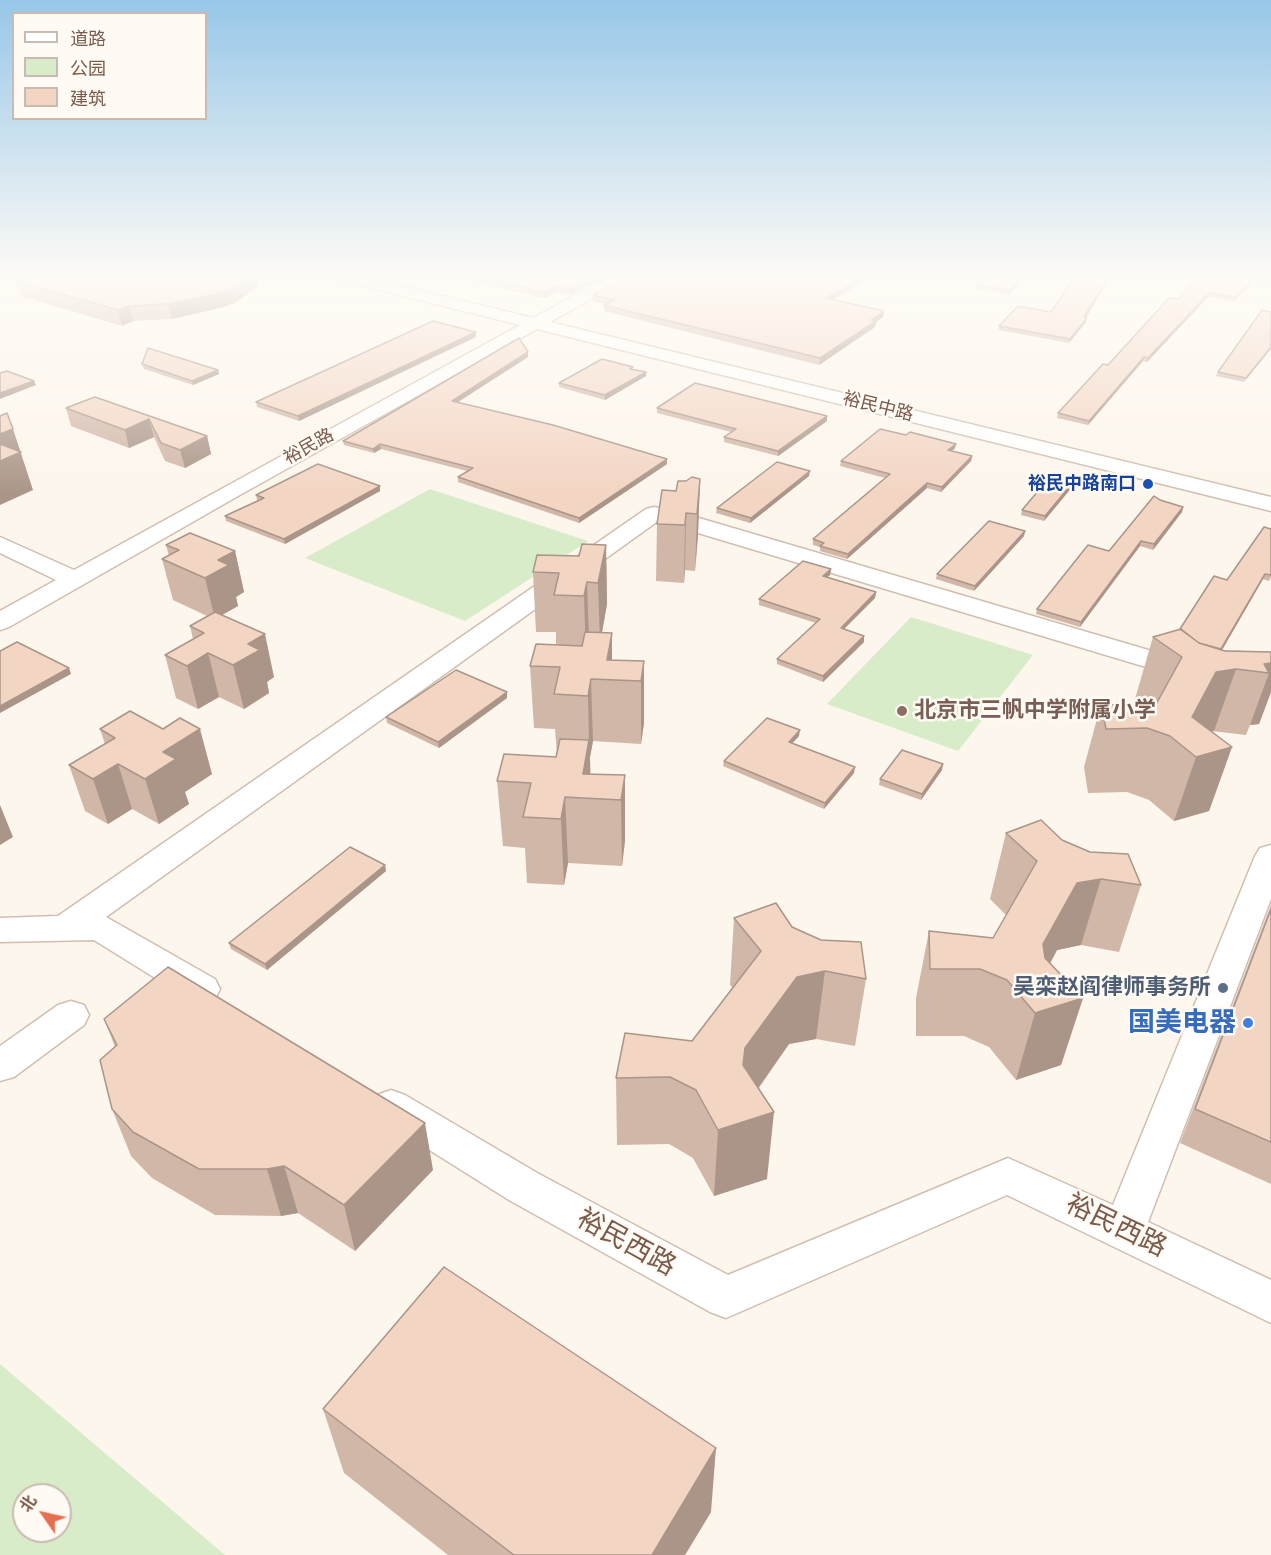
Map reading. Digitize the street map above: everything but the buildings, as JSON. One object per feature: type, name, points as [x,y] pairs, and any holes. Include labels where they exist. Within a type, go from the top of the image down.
[{"type":"street","name":"裕民路","points":[[0,622],[230,491],[487,350]]},
{"type":"street","name":"裕民中路","points":[[653,350],[1271,504]]},
{"type":"street","name":"裕民中路","points":[[659,350],[1271,495]]},
{"type":"street","points":[[65,929],[654,514],[668,516],[1215,679]]},
{"type":"street","points":[[0,544],[75,580]]},
{"type":"street","points":[[1124,1230],[1271,856]]},
{"type":"street","points":[[0,930],[100,928],[234,1009]]},
{"type":"street","points":[[0,1066],[71,1015]]},
{"type":"street","name":"裕民西路","points":[[364,1089],[524,1187],[726,1297],[1008,1176],[1271,1302]]},
{"type":"green space","points":[[430,489],[588,541],[465,621],[305,558]]},
{"type":"green space","points":[[911,617],[1033,655],[958,751],[827,704]]},
{"type":"green space","points":[[0,1364],[225,1555],[0,1555]]},
{"type":"place","name":"裕民中路南口","points":[[1148,484]]},
{"type":"place","name":"北京市三帆中学附属小学","points":[[902,711]]},
{"type":"place","name":"吴栾赵阎律师事务所","points":[[1223,988]]},
{"type":"place","name":"国美电器","points":[[1248,1023]]}]
